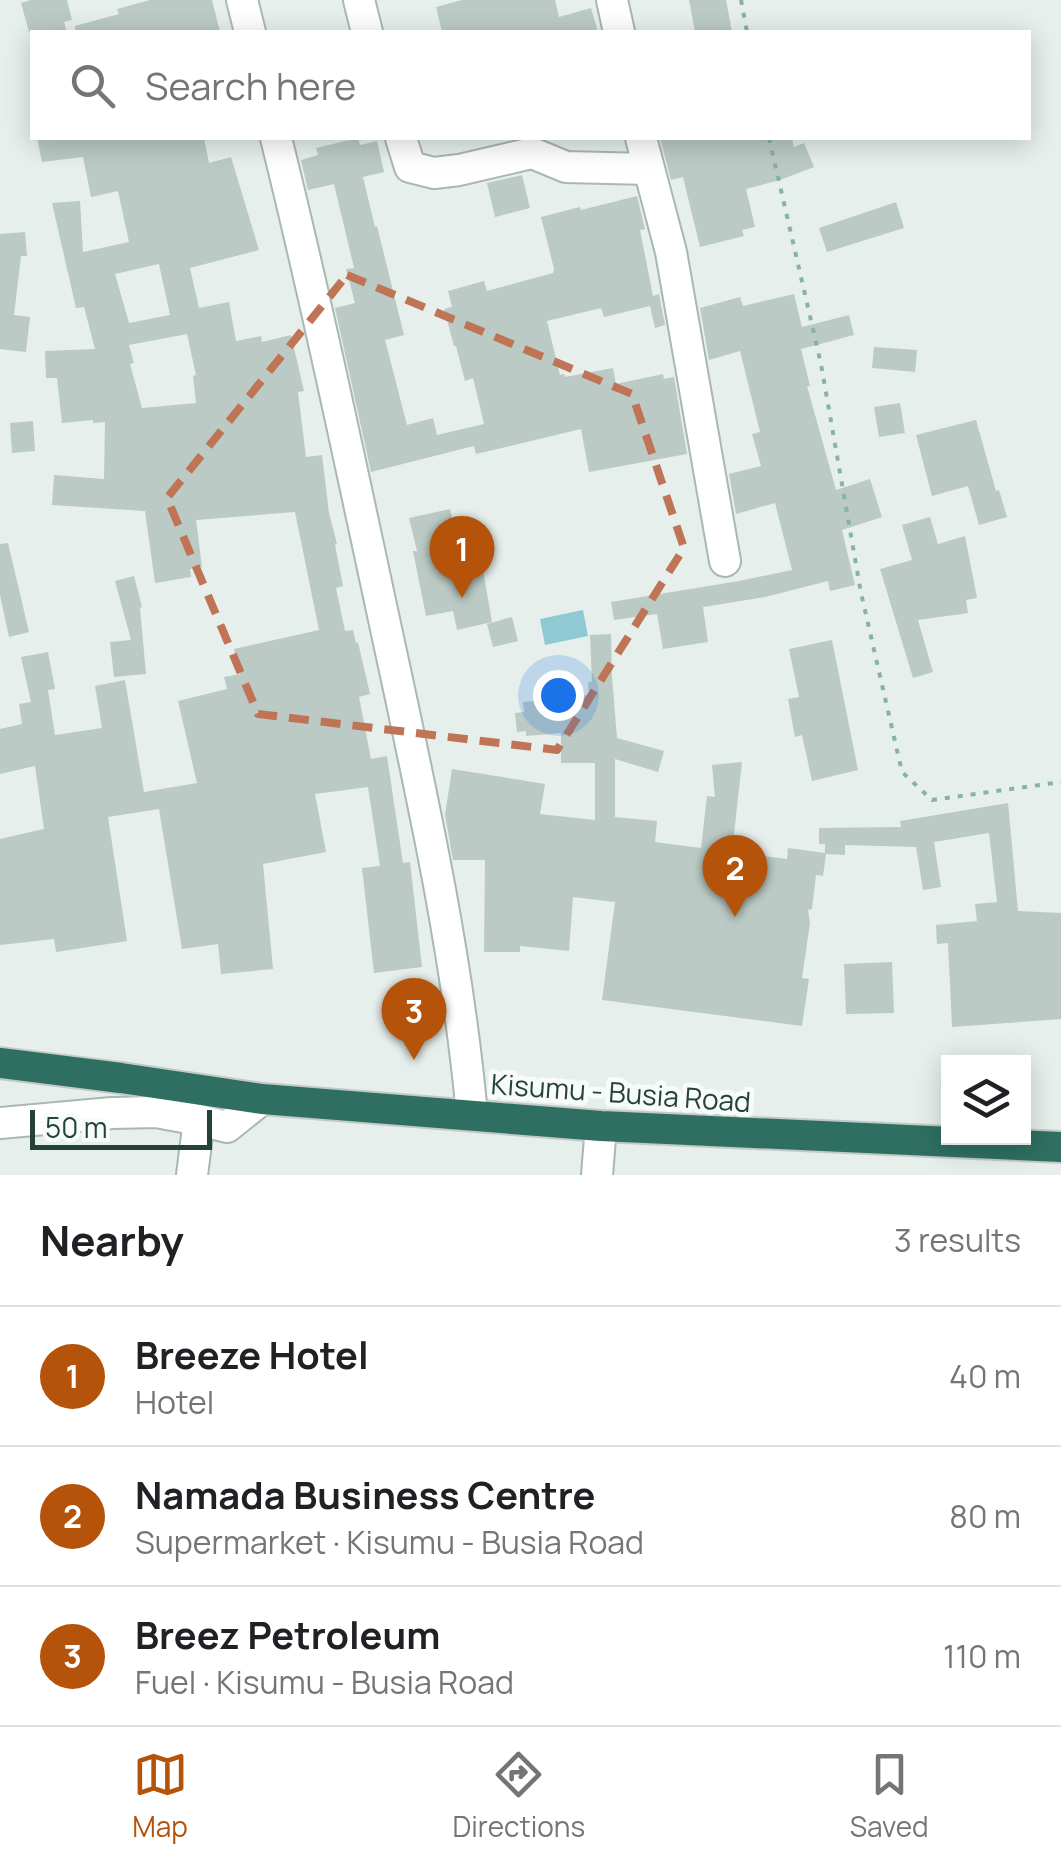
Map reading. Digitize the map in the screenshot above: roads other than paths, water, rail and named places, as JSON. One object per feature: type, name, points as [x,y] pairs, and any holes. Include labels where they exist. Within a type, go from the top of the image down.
[{"type":"highway","name":"Kisumu - Busia Road","points":[[0,1065],[262,1099],[601,1126],[1061,1147]]},
{"type":"street","points":[[242,0],[250,30]]},
{"type":"street","points":[[359,0],[367,30]]},
{"type":"street","points":[[612,0],[619,30]]},
{"type":"street","points":[[276,140],[434,849],[467,1057],[472,1115]]},
{"type":"street","points":[[402,140],[410,167],[434,172],[532,153],[566,167],[649,169]]},
{"type":"street","points":[[642,140],[671,252],[725,561]]},
{"type":"street","points":[[0,1123],[112,1112],[156,1112],[227,1126],[262,1099]]},
{"type":"street","points":[[192,1175],[199,1120]]},
{"type":"street","points":[[598,1175],[601,1126]]},
{"type":"water","points":[[583,610],[588,636],[545,645],[540,619]]},
{"type":"place","name":"Breeze Hotel","points":[[462,598]]},
{"type":"place","name":"Namada Business Centre","points":[[735,917]]},
{"type":"place","name":"Breez Petroleum","points":[[414,1060]]}]
